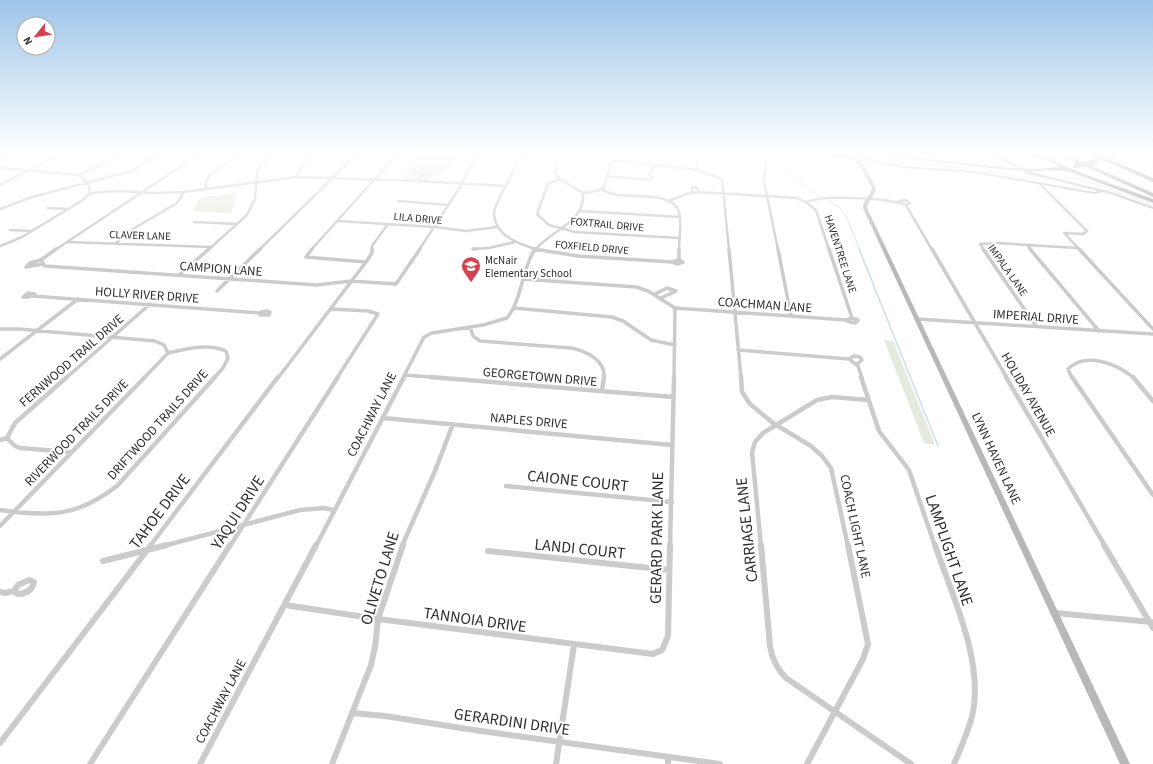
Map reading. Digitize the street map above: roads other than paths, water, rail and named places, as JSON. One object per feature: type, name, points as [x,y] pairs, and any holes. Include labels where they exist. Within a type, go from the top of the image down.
[{"type":"highway","points":[[1114,187],[1153,201]]},
{"type":"highway","points":[[1134,187],[1153,195]]},
{"type":"highway","points":[[1141,187],[1153,192]]},
{"type":"street","points":[[0,210],[32,198],[72,187]]},
{"type":"street","points":[[0,246],[32,231],[83,200],[90,193],[90,187]]},
{"type":"street","points":[[67,242],[150,187]]},
{"type":"street","points":[[90,193],[114,191],[184,192],[222,187]]},
{"type":"street","points":[[179,275],[247,215],[255,200],[255,187]]},
{"type":"street","points":[[218,291],[322,187]]},
{"type":"street","points":[[302,258],[306,256],[368,187]]},
{"type":"street","points":[[435,227],[460,187]]},
{"type":"street","points":[[506,187],[494,211],[494,217],[497,226],[515,242]]},
{"type":"street","name":"FOXTRAIL DRIVE","points":[[547,187],[537,214],[545,223],[560,229],[584,233],[679,238]]},
{"type":"street","points":[[573,187],[583,193],[602,190],[616,195],[654,197],[669,201],[679,208],[679,238]]},
{"type":"street","points":[[602,190],[605,187]]},
{"type":"street","points":[[693,192],[691,188],[693,187],[697,188],[699,192]]},
{"type":"street","name":"COACH LIGHT LANE","points":[[722,187],[742,392],[756,409],[822,455],[831,468],[867,634],[866,652],[806,764]]},
{"type":"street","points":[[765,187],[791,316]]},
{"type":"street","name":"LYNN HAVEN LANE","points":[[872,187],[874,191],[865,203],[865,208],[1125,764]]},
{"type":"street","points":[[1043,187],[1088,231],[1083,234],[1064,233],[1153,329]]},
{"type":"street","points":[[1068,187],[1103,191],[1153,208]]},
{"type":"street","points":[[1079,187],[1094,193],[1119,196]]},
{"type":"street","points":[[1094,193],[1103,191]]},
{"type":"street","points":[[116,243],[134,229],[177,203],[184,192]]},
{"type":"street","points":[[669,201],[693,192],[699,192],[767,195],[797,198],[805,202]]},
{"type":"street","points":[[583,193],[584,195],[580,211],[535,249],[523,279],[514,308],[612,316],[623,321],[651,340],[675,345]]},
{"type":"street","points":[[28,194],[32,198]]},
{"type":"street","name":"HOLIDAY AVENUE","points":[[805,202],[831,198],[898,202],[906,205],[1152,624]]},
{"type":"street","points":[[398,201],[449,205]]},
{"type":"street","name":"HAVENTREE LANE","points":[[805,202],[816,210],[852,318]]},
{"type":"street","points":[[48,208],[69,209]]},
{"type":"street","points":[[580,211],[680,217]]},
{"type":"street","name":"LILA DRIVE","points":[[337,221],[435,227],[466,231],[497,226]]},
{"type":"street","points":[[194,222],[237,224]]},
{"type":"street","name":"TAHOE DRIVE","points":[[0,743],[366,262],[372,253],[372,246],[388,224]]},
{"type":"street","name":"CAMPION LANE","points":[[67,242],[43,264],[317,285],[351,282],[397,285],[435,227]]},
{"type":"street","points":[[10,230],[32,231]]},
{"type":"street","name":"FOXFIELD DRIVE","points":[[515,242],[535,249],[563,255],[676,261],[679,238]]},
{"type":"street","name":"CLAVER LANE","points":[[67,242],[212,247]]},
{"type":"street","points":[[473,249],[489,248],[515,242]]},
{"type":"street","name":"IMPALA LANE","points":[[1036,326],[980,244],[990,243],[1077,248]]},
{"type":"street","points":[[1027,245],[1099,331]]},
{"type":"street","points":[[306,256],[366,262]]},
{"type":"street","points":[[523,279],[636,287],[654,294],[675,308]]},
{"type":"street","points":[[654,294],[667,288],[676,290],[673,293],[661,298]]},
{"type":"street","name":"HOLLY RIVER DRIVE","points":[[33,296],[260,313]]},
{"type":"street","points":[[0,359],[78,299]]},
{"type":"street","name":"FERNWOOD TRAIL DRIVE","points":[[7,438],[15,423],[150,304]]},
{"type":"street","name":"COACHWAY LANE","points":[[200,764],[323,533],[333,510],[383,418],[419,346],[427,334],[503,320],[510,315],[514,308]]},
{"type":"street","name":"COACHMAN LANE","points":[[675,308],[846,320],[852,318]]},
{"type":"street","name":"GERARD PARK LANE","points":[[662,650],[668,636],[672,502],[672,444],[674,424],[675,308]]},
{"type":"street","name":"YAQUI DRIVE","points":[[90,764],[378,314],[368,311],[330,309]]},
{"type":"street","points":[[846,320],[854,323],[857,322],[858,320],[852,318]]},
{"type":"street","name":"IMPERIAL DRIVE","points":[[917,319],[1153,334]]},
{"type":"street","points":[[470,327],[473,336],[480,341],[571,348],[584,351],[604,368],[602,390]]},
{"type":"street","points":[[0,329],[19,329],[155,341],[164,345],[168,353]]},
{"type":"street","name":"DRIFTWOOD TRAILS DRIVE","points":[[0,510],[46,515],[68,512],[89,504],[110,493],[130,473],[223,368],[227,360],[226,354],[222,350],[207,346],[168,353]]},
{"type":"street","name":"LAMPLIGHT LANE","points":[[738,350],[849,358],[857,364],[879,431],[909,470],[969,644],[975,676],[973,713],[954,764]]},
{"type":"street","name":"RIVERWOOD TRAILS DRIVE","points":[[0,526],[70,452],[168,353]]},
{"type":"street","points":[[1153,401],[1135,378],[1107,363],[1097,361],[1079,361],[1074,363],[1068,369],[1073,380],[1153,495]]},
{"type":"street","name":"GEORGETOWN DRIVE","points":[[405,375],[674,397]]},
{"type":"street","name":"CARRIAGE LANE","points":[[868,400],[832,398],[817,400],[776,424],[759,437],[753,446],[752,452],[772,655],[778,671],[786,678],[910,764]]},
{"type":"street","name":"NAPLES DRIVE","points":[[383,418],[672,444]]},
{"type":"street","name":"OLIVETO LANE","points":[[332,764],[371,665],[375,647],[378,619],[404,540],[435,471],[452,424]]},
{"type":"street","points":[[0,440],[7,438],[15,446],[20,448],[70,452]]},
{"type":"street","name":"CAIONE COURT","points":[[506,486],[672,502]]},
{"type":"street","points":[[103,561],[300,510],[324,508],[333,510]]},
{"type":"street","name":"LANDI COURT","points":[[488,551],[669,570]]},
{"type":"street","points":[[0,592],[5,593],[14,591]]},
{"type":"street","name":"TANNOIA DRIVE","points":[[285,605],[378,619],[638,653],[653,654],[662,650]]},
{"type":"street","points":[[1055,613],[1152,624]]},
{"type":"street","points":[[556,764],[574,645]]},
{"type":"street","name":"GERARDINI DRIVE","points":[[352,713],[385,716],[474,730],[560,741],[668,761],[720,764]]},
{"type":"waterway","points":[[805,187],[821,197]]},
{"type":"waterway","points":[[1102,187],[1153,205]]},
{"type":"waterway","points":[[826,200],[840,208],[846,216],[860,250]]},
{"type":"waterway","points":[[859,249],[938,446]]},
{"type":"place","name":"McNair Elementary School","points":[[471,283]]}]
